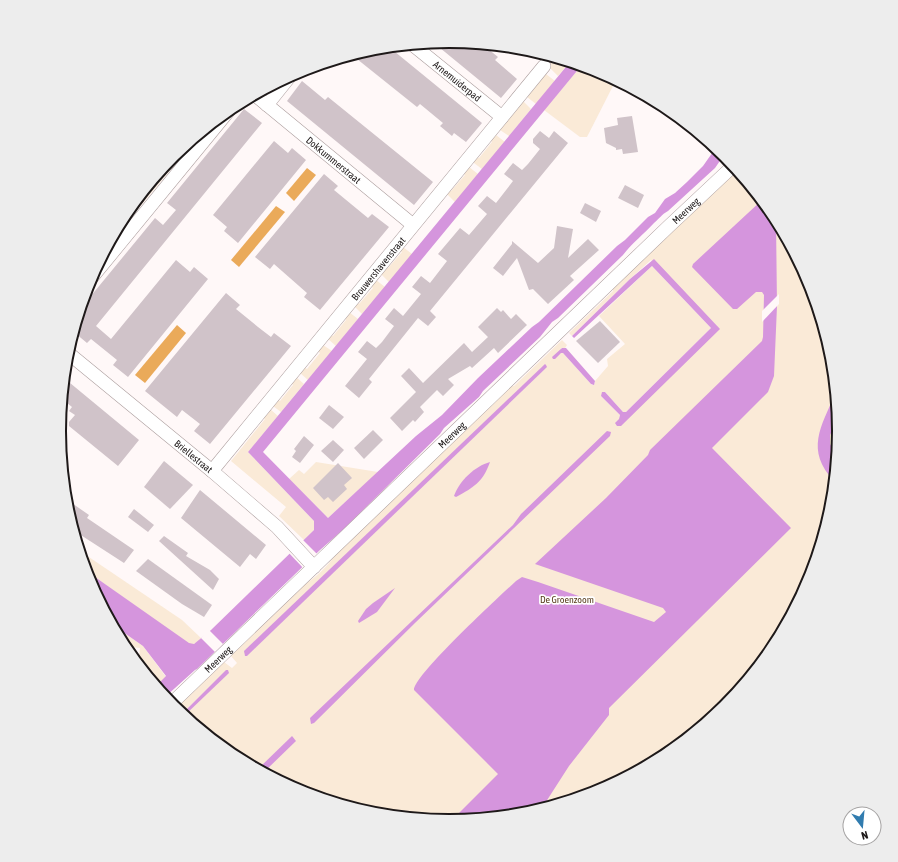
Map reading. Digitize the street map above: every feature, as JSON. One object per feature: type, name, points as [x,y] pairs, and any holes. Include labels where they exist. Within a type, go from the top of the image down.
[{"type":"street","name":"Arnemuiderpad","points":[[418,49],[502,117]]},
{"type":"street","name":"Brouwershavenstraat","points":[[212,471],[544,66]]},
{"type":"street","points":[[267,105],[282,86]]},
{"type":"street","name":"Dokkummerstraat","points":[[259,99],[413,225]]},
{"type":"street","points":[[106,261],[214,128]]},
{"type":"street","name":"Meerweg","points":[[176,699],[313,565],[730,170]]},
{"type":"street","name":"Briellestraat","points":[[73,357],[212,471],[277,527],[313,565]]},
{"type":"green space","points":[[547,61],[566,66],[558,76],[549,67],[551,64]]},
{"type":"green space","points":[[578,70],[613,85],[587,137],[580,137],[544,110]]},
{"type":"green space","points":[[546,74],[555,81],[536,104],[527,97]]},
{"type":"green space","points":[[523,101],[531,109],[509,136],[500,130],[500,128]]},
{"type":"green space","points":[[496,135],[505,142],[482,169],[473,161],[476,156],[479,158],[492,142],[490,140]]},
{"type":"green space","points":[[181,157],[134,214],[161,178]]},
{"type":"green space","points":[[469,167],[478,174],[455,202],[446,193],[448,189],[451,191],[465,175],[462,172]]},
{"type":"green space","name":"De Groenzoom","points":[[733,174],[767,218],[793,262],[812,308],[819,332],[829,381],[832,431],[829,481],[819,530],[803,578],[781,623],[753,664],[720,702],[702,719],[662,749],[618,775],[596,785],[572,794],[524,807],[499,811],[449,814],[399,811],[350,801],[302,785],[257,763],[216,735],[187,711],[227,670],[186,710],[179,703],[224,662],[232,668],[237,663],[231,656],[232,652],[298,588],[309,582],[321,572],[338,550],[507,387],[514,386],[562,340],[567,345],[565,348],[561,348],[561,353],[563,353],[592,385],[595,383],[595,381],[608,366],[607,359],[625,344],[599,316],[652,266],[711,328],[626,412],[623,412],[605,392],[601,396],[620,415],[616,422],[717,326],[651,260],[572,336],[569,333],[613,291],[613,285]]},
{"type":"green space","points":[[403,247],[412,254],[389,282],[380,273],[385,266],[388,268],[402,252],[399,250]]},
{"type":"green space","points":[[376,280],[385,287],[362,314],[354,306],[357,302],[359,304],[373,288],[370,285]]},
{"type":"green space","points":[[349,312],[358,319],[336,346],[327,338],[330,334],[333,336],[346,320],[344,317]]},
{"type":"green space","points":[[323,345],[332,351],[308,380],[299,372],[304,367],[307,369],[320,353],[317,350]]},
{"type":"green space","points":[[296,377],[304,384],[281,412],[273,406],[277,399],[280,401],[293,385],[291,382]]},
{"type":"green space","points":[[270,409],[278,416],[248,452],[314,521],[314,530],[304,540],[279,516],[286,507],[231,461],[265,419],[262,417]]},
{"type":"green space","points":[[316,462],[378,472],[328,518],[289,479],[299,470],[304,474]]},
{"type":"green space","points":[[87,555],[182,620],[202,639],[194,644],[189,644],[95,577]]},
{"type":"green space","points":[[124,632],[143,646],[166,677],[160,683],[139,656],[140,648],[133,647]]},
{"type":"shaded area","points":[[566,66],[578,70],[263,452],[328,518],[416,436],[442,415],[478,378],[539,322],[617,246],[648,217],[655,213],[665,199],[675,193],[687,182],[703,166],[712,153],[720,160],[715,168],[662,215],[623,255],[558,318],[552,322],[540,337],[483,391],[479,397],[444,428],[440,434],[344,529],[320,550],[197,669],[169,693],[160,682],[166,676],[143,646],[124,632],[105,600],[95,577],[189,643],[194,644],[211,630],[314,530],[314,521],[248,452]]},
{"type":"shaded area","points":[[307,168],[316,175],[294,201],[286,193]]},
{"type":"shaded area","points":[[757,204],[776,232],[777,306],[774,376],[768,392],[712,448],[791,528],[609,708],[609,715],[569,766],[546,801],[499,811],[458,814],[498,774],[414,690],[418,682],[442,653],[477,618],[522,577],[654,622],[666,612],[663,608],[535,564],[606,498],[648,455],[650,450],[762,341],[764,295],[762,292],[756,292],[737,309],[733,309],[692,267],[693,264]]},
{"type":"shaded area","points":[[276,206],[285,212],[239,267],[231,260]]},
{"type":"shaded area","points":[[654,259],[720,329],[621,426],[617,426],[615,423],[619,419],[620,415],[601,396],[602,392],[605,392],[623,412],[626,412],[711,328],[652,266],[574,338],[572,336],[630,279]]},
{"type":"shaded area","points":[[177,325],[186,333],[145,383],[135,375]]},
{"type":"shaded area","points":[[562,348],[566,348],[595,381],[594,385],[591,384],[563,353],[553,359],[552,357]]},
{"type":"shaded area","points":[[545,364],[547,367],[247,656],[245,656],[244,651]]},
{"type":"shaded area","points":[[831,404],[832,431],[830,435],[831,446],[829,475],[820,459],[818,449],[818,438]]},
{"type":"shaded area","points":[[607,431],[611,432],[610,436],[416,622],[314,723],[311,724],[310,718],[513,525],[521,514]]},
{"type":"shaded area","points":[[490,462],[481,479],[477,483],[456,497],[454,496],[456,490],[468,475],[484,464]]},
{"type":"shaded area","points":[[395,588],[377,612],[359,623],[358,621],[366,609]]},
{"type":"shaded area","points":[[226,670],[228,670],[229,673],[188,712],[186,710]]},
{"type":"shaded area","points":[[292,736],[296,741],[268,769],[262,765]]},
{"type":"pier","points":[[779,294],[779,304],[762,322],[762,311]]},
{"type":"pier","points":[[302,539],[318,555],[304,569],[288,552]]},
{"type":"pier","points":[[209,630],[223,644],[215,652],[201,638]]},
{"type":"building","points":[[441,48],[490,50],[498,57],[495,60],[517,79],[501,98]]},
{"type":"building","points":[[395,52],[482,123],[466,142],[454,133],[452,136],[440,126],[443,123],[420,104],[417,107],[357,59]]},
{"type":"building","points":[[302,81],[325,100],[328,97],[433,182],[414,205],[287,101]]},
{"type":"building","points":[[244,109],[262,123],[96,326],[111,339],[176,260],[190,272],[194,267],[208,279],[128,377],[113,365],[117,360],[91,339],[87,343],[78,336],[90,297],[155,218],[163,225],[176,210],[167,203]]},
{"type":"building","points":[[632,116],[638,152],[623,154],[622,149],[616,150],[616,148],[606,143],[604,128],[618,125],[617,118]]},
{"type":"building","points":[[540,131],[549,138],[554,131],[568,143],[430,311],[436,317],[428,326],[418,318],[369,379],[372,382],[359,398],[345,386],[367,359],[358,352],[367,341],[376,348],[382,342],[394,326],[385,319],[394,308],[403,316],[421,294],[412,287],[421,276],[430,283],[447,261],[438,254],[460,228],[469,235],[487,214],[478,206],[487,196],[496,203],[513,181],[504,174],[513,163],[522,170],[540,149],[533,143],[533,139]]},
{"type":"building","points":[[274,141],[288,153],[292,148],[306,160],[238,243],[224,231],[227,227],[213,215]]},
{"type":"building","points":[[324,174],[338,186],[334,190],[368,218],[372,214],[389,227],[320,310],[304,297],[307,293],[274,264],[270,269],[255,257]]},
{"type":"building","points":[[625,185],[644,195],[638,208],[618,198]]},
{"type":"building","points":[[585,203],[601,211],[596,222],[580,213]]},
{"type":"building","points":[[557,226],[573,229],[568,258],[588,239],[599,250],[570,276],[574,280],[548,304],[533,289],[529,290],[517,258],[503,276],[493,268],[512,244],[512,241],[538,263],[554,248]]},
{"type":"building","points":[[226,293],[240,305],[236,309],[258,327],[271,337],[274,333],[291,346],[210,444],[194,431],[200,424],[182,410],[177,417],[145,391]]},
{"type":"building","points":[[497,308],[501,312],[503,310],[511,319],[516,314],[527,325],[498,353],[494,348],[472,368],[470,366],[448,379],[454,385],[443,396],[437,390],[420,407],[424,412],[415,422],[413,420],[402,431],[390,418],[416,392],[401,376],[409,368],[423,383],[464,343],[472,352],[488,337],[478,327]]},
{"type":"building","points":[[600,321],[620,342],[598,363],[576,341]]},
{"type":"building","points":[[69,382],[139,440],[118,466],[69,426],[69,422],[75,415],[69,411],[72,407],[67,403]]},
{"type":"building","points":[[329,405],[344,417],[333,429],[319,418]]},
{"type":"building","points":[[373,430],[383,440],[364,459],[354,448]]},
{"type":"building","points":[[304,436],[314,445],[300,463],[292,457],[296,451],[294,449]]},
{"type":"building","points":[[333,440],[344,450],[333,462],[321,451]]},
{"type":"building","points":[[164,461],[193,485],[170,509],[144,487]]},
{"type":"building","points":[[338,463],[352,478],[344,485],[347,489],[333,502],[328,497],[324,500],[313,488]]},
{"type":"building","points":[[200,490],[266,545],[256,559],[250,554],[240,567],[181,518]]},
{"type":"building","points":[[73,504],[89,515],[87,518],[134,550],[124,563],[80,535]]},
{"type":"building","points":[[134,509],[154,525],[148,532],[128,517]]},
{"type":"building","points":[[164,536],[188,553],[186,556],[210,570],[219,579],[213,590],[159,541]]},
{"type":"building","points":[[148,559],[212,605],[204,617],[182,604],[136,571]]}]
